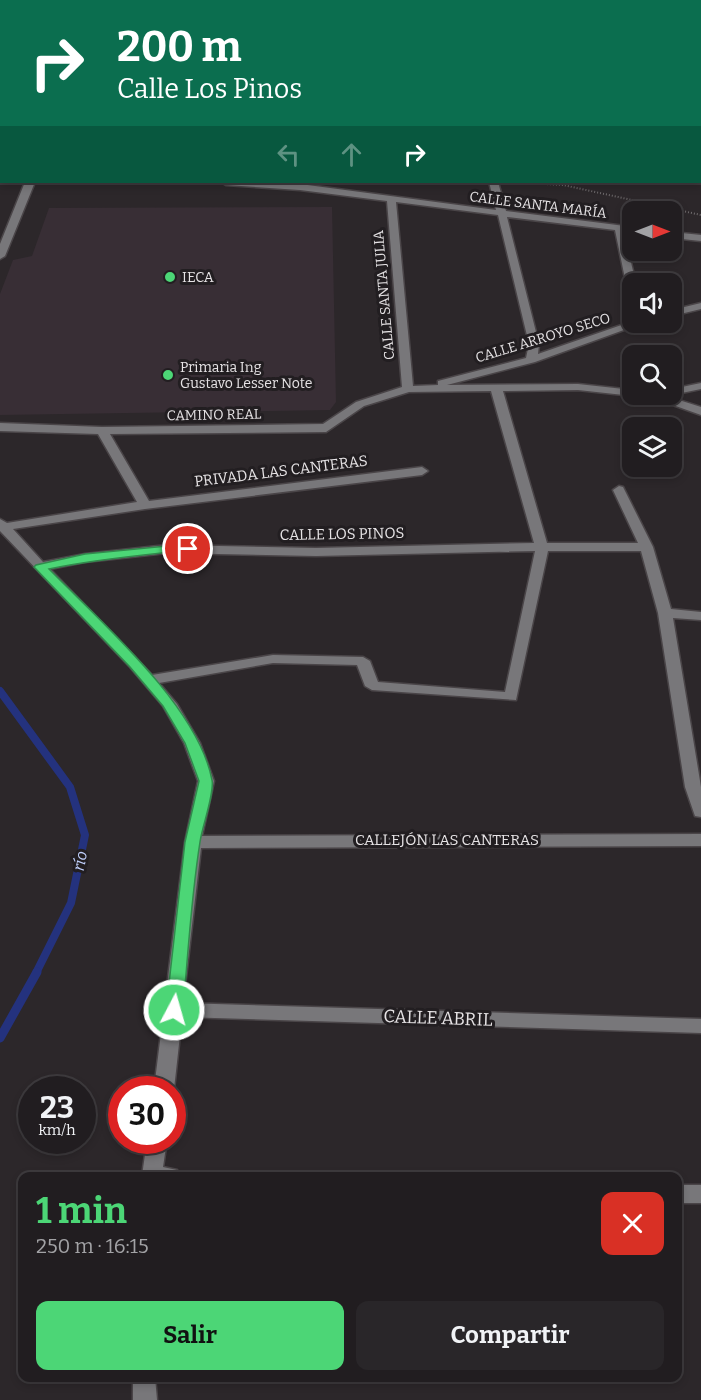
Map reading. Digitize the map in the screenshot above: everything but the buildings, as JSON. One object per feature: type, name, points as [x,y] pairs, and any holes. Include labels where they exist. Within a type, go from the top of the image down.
[{"type":"street","points":[[0,256],[5,226],[29,183]]},
{"type":"street","name":"CALLE SANTA MARÍA","points":[[241,183],[300,187],[622,229]]},
{"type":"street","points":[[494,183],[534,344],[531,360]]},
{"type":"street","name":"CALLE SANTA JULIA","points":[[391,199],[413,389]]},
{"type":"street","points":[[619,229],[629,273]]},
{"type":"street","points":[[682,235],[701,238]]},
{"type":"street","points":[[682,311],[701,306]]},
{"type":"street","name":"CALLE ARROYO SECO","points":[[413,389],[531,360],[622,329]]},
{"type":"street","points":[[534,344],[564,349]]},
{"type":"street","points":[[682,390],[701,386]]},
{"type":"street","points":[[413,389],[578,387],[622,392]]},
{"type":"street","points":[[148,680],[273,659],[363,661],[372,686],[511,697],[542,547],[496,388]]},
{"type":"street","name":"CAMINO REAL","points":[[0,427],[102,431],[326,428],[360,404],[413,389]]},
{"type":"street","points":[[682,405],[701,411]]},
{"type":"street","points":[[102,431],[145,505]]},
{"type":"street","name":"PRIVADA LAS CANTERAS","points":[[2,525],[422,471]]},
{"type":"street","points":[[619,490],[646,547],[665,613],[693,787],[701,812]]},
{"type":"street","points":[[2,525],[169,704],[192,743],[206,781],[192,842],[166,1076]]},
{"type":"street","name":"CALLE LOS PINOS","points":[[40,567],[85,558],[167,549],[316,552],[646,547]]},
{"type":"street","points":[[665,613],[701,616]]},
{"type":"street","name":"CALLEJÓN LAS CANTERAS","points":[[192,842],[701,840]]},
{"type":"street","name":"CALLE ABRIL","points":[[174,1010],[701,1026]]},
{"type":"street","points":[[153,1172],[155,1154]]},
{"type":"street","points":[[682,1194],[701,1194]]},
{"type":"street","points":[[144,1382],[145,1400]]},
{"type":"path","points":[[528,183],[562,185],[701,215]]},
{"type":"shaded area","name":"IECA","points":[[332,207],[336,402],[330,410],[0,415],[0,294],[13,260],[32,256],[49,208]]},
{"type":"waterway","name":"río","points":[[0,691],[70,787],[85,835],[71,903],[36,973]]},
{"type":"waterway","name":"río","points":[[0,1038],[37,972]]},
{"type":"place","name":"IECA","points":[[170,277]]},
{"type":"place","name":"Primaria Ing Gustavo Lesser Note","points":[[168,375]]},
{"type":"route","points":[[174,1010],[192,842],[206,781],[192,743],[169,704],[135,664],[40,567],[85,558],[167,549],[188,549]]}]
